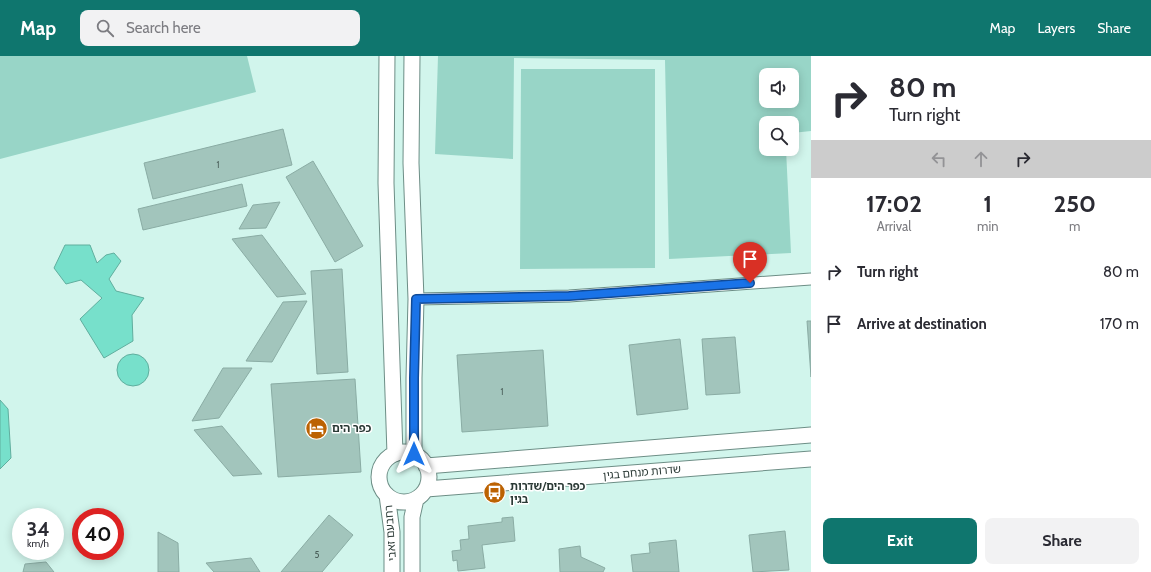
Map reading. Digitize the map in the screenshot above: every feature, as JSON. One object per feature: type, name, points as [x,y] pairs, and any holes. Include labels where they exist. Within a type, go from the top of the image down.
[{"type":"street","points":[[387,56],[386,183],[395,454]]},
{"type":"street","points":[[412,56],[411,163],[416,299],[414,454]]},
{"type":"street","points":[[416,299],[569,296],[811,279]]},
{"type":"street","points":[[426,466],[811,435]]},
{"type":"street","points":[[401,452],[414,454],[421,459],[426,466],[428,482],[421,494],[403,502],[396,501],[387,495],[381,486],[380,471],[388,458],[395,454],[401,452]]},
{"type":"street","name":"שדרות מנחם בגין","points":[[421,494],[811,459]]},
{"type":"street","name":"רחבעם זאבי","points":[[412,572],[412,517],[421,494]]},
{"type":"street","name":"רחבעם זאבי","points":[[387,495],[392,532],[392,572]]},
{"type":"shaded area","points":[[0,56],[247,56],[256,92],[0,159]]},
{"type":"shaded area","points":[[438,56],[811,56],[811,131],[799,132],[799,116],[759,116],[759,156],[786,156],[791,253],[669,259],[665,60],[514,58],[513,159],[435,154]]},
{"type":"shaded area","points":[[521,69],[655,69],[655,268],[520,269]]},
{"type":"shaded area","points":[[65,245],[90,245],[97,263],[106,255],[114,253],[121,261],[109,279],[116,291],[144,298],[132,315],[133,341],[104,358],[80,319],[102,298],[81,280],[66,284],[54,268]]},
{"type":"shaded area","points":[[133,354],[144,359],[149,370],[144,381],[133,386],[122,381],[117,370],[122,359]]},
{"type":"shaded area","points":[[0,400],[8,409],[11,458],[0,469]]},
{"type":"building","points":[[283,129],[292,165],[153,199],[144,163]]},
{"type":"building","points":[[313,161],[363,246],[335,262],[286,177]]},
{"type":"building","points":[[242,184],[247,206],[143,230],[138,209]]},
{"type":"building","points":[[280,202],[266,228],[239,229],[253,205]]},
{"type":"building","points":[[262,235],[306,294],[277,297],[232,239]]},
{"type":"building","points":[[342,269],[348,372],[317,374],[311,271]]},
{"type":"building","points":[[307,301],[272,362],[246,361],[283,302]]},
{"type":"building","points":[[807,321],[811,321],[811,377]]},
{"type":"building","points":[[735,337],[740,393],[706,395],[702,339]]},
{"type":"building","points":[[680,339],[688,409],[637,415],[629,345]]},
{"type":"building","points":[[543,350],[548,426],[462,432],[457,355]]},
{"type":"building","points":[[223,368],[252,368],[219,418],[192,421]]},
{"type":"building","name":"כפר הים","points":[[355,379],[361,472],[278,477],[271,384]]},
{"type":"building","points":[[222,426],[262,474],[233,476],[194,430]]},
{"type":"building","points":[[329,515],[353,535],[322,572],[281,572]]},
{"type":"building","points":[[513,517],[515,541],[482,545],[485,568],[458,571],[457,560],[453,561],[452,551],[461,550],[460,540],[469,539],[468,526],[502,522],[502,518]]},
{"type":"building","points":[[785,531],[789,570],[753,572],[749,535]]},
{"type":"building","points":[[158,532],[178,543],[179,572],[158,572]]},
{"type":"building","points":[[676,540],[679,572],[633,572],[631,555],[650,553],[649,543]]},
{"type":"building","points":[[580,546],[581,557],[605,568],[603,572],[560,572],[559,549]]},
{"type":"building","points":[[251,558],[260,572],[214,572],[206,563]]},
{"type":"building","points":[[46,562],[54,572],[23,572],[25,564]]},
{"type":"place","name":"כפר הים","points":[[316,428]]},
{"type":"place","name":"כפר הים/שדרות בגין","points":[[494,492]]},
{"type":"route","points":[[414,454],[416,299],[569,296],[750,283]]}]
